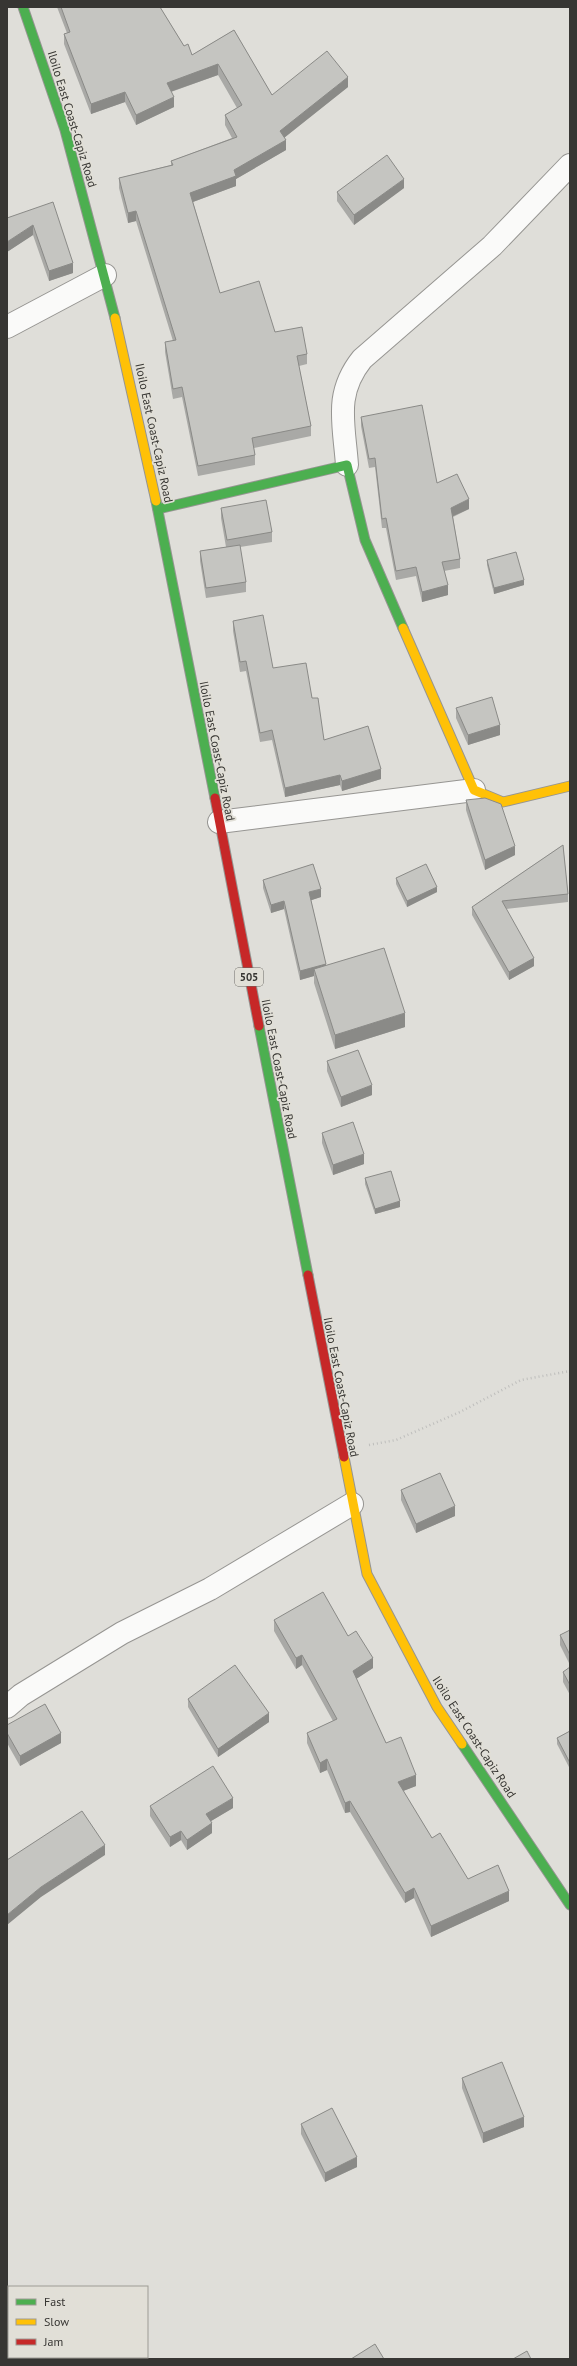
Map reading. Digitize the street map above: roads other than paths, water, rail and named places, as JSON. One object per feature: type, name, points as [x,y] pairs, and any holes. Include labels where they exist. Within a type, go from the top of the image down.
[{"type":"main road","name":"Iloilo East Coast-Capiz Road","points":[[23,7],[48,74],[121,333],[158,509],[341,1450],[367,1574],[438,1707],[570,1905]]},
{"type":"main road","points":[[158,509],[347,464],[365,540],[474,790],[503,802],[570,786]]},
{"type":"street","points":[[347,464],[342,398],[350,374],[362,359],[492,246],[570,165]]},
{"type":"street","points":[[7,327],[105,275]]},
{"type":"street","points":[[219,822],[474,790]]},
{"type":"street","points":[[7,1707],[21,1695],[122,1633],[210,1589],[352,1504]]}]
